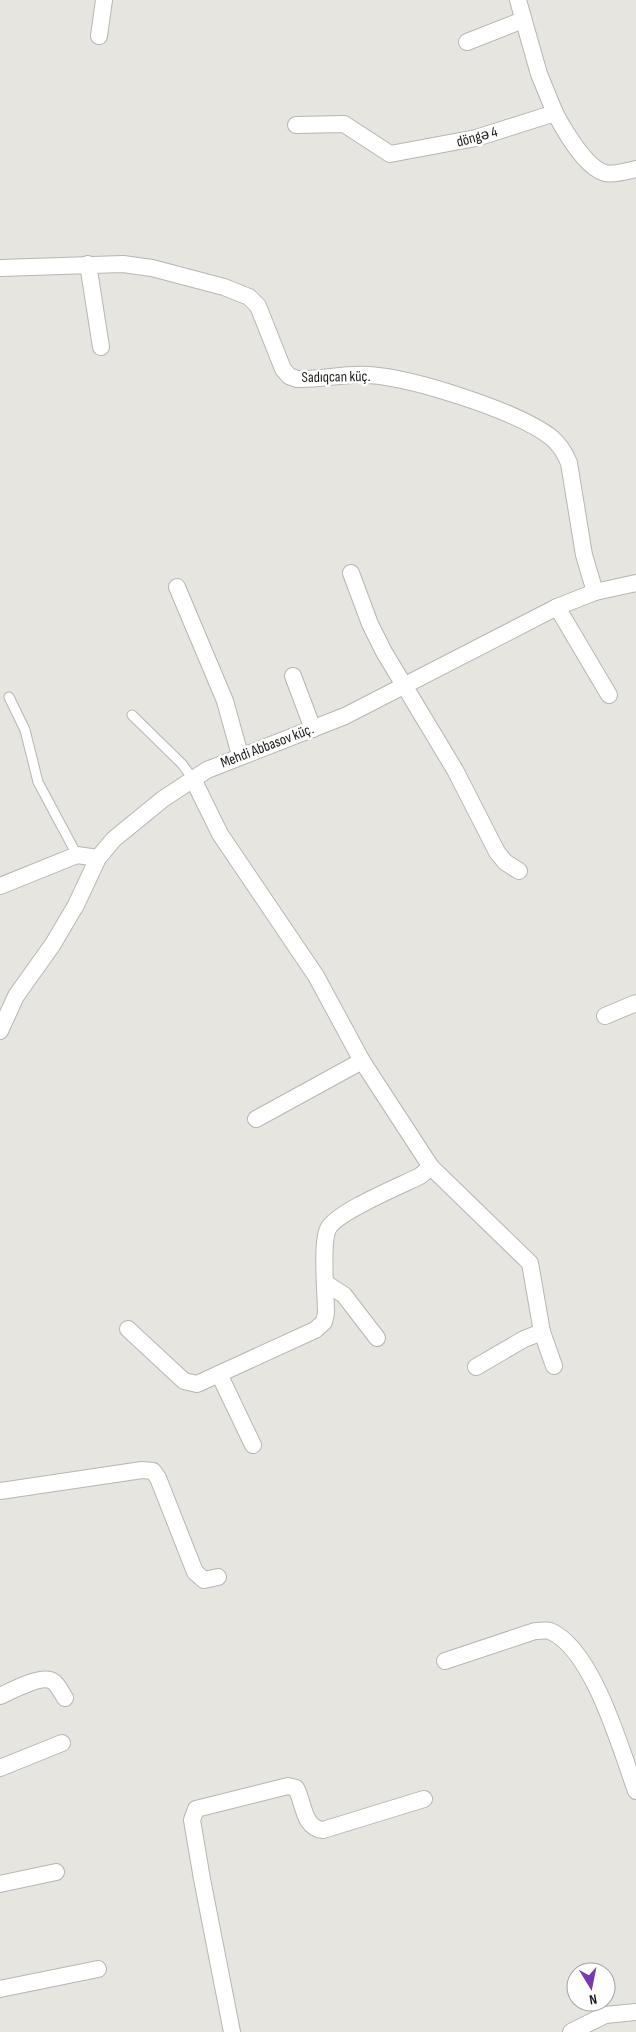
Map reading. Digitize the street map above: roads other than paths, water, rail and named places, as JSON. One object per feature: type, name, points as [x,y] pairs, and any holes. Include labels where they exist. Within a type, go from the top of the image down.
[{"type":"street","points":[[99,36],[104,0]]},
{"type":"street","points":[[518,0],[539,74],[564,130],[596,168],[605,173],[636,169]]},
{"type":"street","points":[[467,42],[524,20]]},
{"type":"street","name":"döngə 4","points":[[296,125],[344,124],[390,154],[476,138],[555,113]]},
{"type":"street","points":[[88,264],[101,347]]},
{"type":"street","name":"Sadıqcan küç.","points":[[0,268],[123,264],[152,268],[224,287],[249,297],[258,306],[283,369],[289,376],[297,379],[350,374],[397,379],[474,402],[541,431],[553,438],[563,449],[569,463],[584,555],[595,592]]},
{"type":"street","points":[[351,574],[370,624],[455,770],[497,852],[505,862],[519,871]]},
{"type":"street","name":"Mehdi Abbasov küç.","points":[[0,1032],[16,996],[53,944],[76,905],[98,858],[114,840],[140,817],[192,779],[240,755],[313,729],[405,686],[557,607],[595,592],[636,582]]},
{"type":"street","points":[[176,587],[225,701],[240,755]]},
{"type":"street","points":[[557,607],[609,695]]},
{"type":"street","points":[[292,676],[313,729]]},
{"type":"street","points":[[192,779],[220,834],[316,976],[362,1061],[431,1167],[530,1263],[542,1332],[554,1366]]},
{"type":"street","points":[[0,886],[77,854],[98,858]]},
{"type":"street","points":[[605,1016],[636,1003]]},
{"type":"street","points":[[256,1119],[362,1061]]},
{"type":"street","points":[[128,1329],[184,1381],[197,1384],[315,1330],[324,1322],[327,1284],[325,1243],[328,1229],[340,1216],[420,1176],[431,1167]]},
{"type":"street","points":[[327,1284],[344,1295],[377,1338]]},
{"type":"street","points":[[476,1367],[524,1339],[542,1332]]},
{"type":"street","points":[[219,1374],[253,1445]]},
{"type":"street","points":[[0,1491],[153,1470],[158,1478],[195,1572],[204,1580],[218,1577]]},
{"type":"street","points":[[445,1661],[535,1631],[549,1630],[564,1640],[580,1657],[604,1704],[636,1791]]},
{"type":"street","points":[[0,1696],[43,1679],[51,1680],[56,1684],[65,1698]]},
{"type":"street","points":[[0,1768],[62,1742]]},
{"type":"street","points":[[232,2032],[192,1820],[196,1809],[288,1786],[296,1788],[309,1825],[315,1829],[323,1830],[424,1799]]},
{"type":"street","points":[[0,1884],[56,1872]]},
{"type":"street","points":[[0,1989],[98,1969]]},
{"type":"street","points":[[571,2032],[605,2015],[636,2012]]},
{"type":"lane","points":[[9,697],[25,730],[38,782],[77,854]]},
{"type":"lane","points":[[132,715],[182,764],[192,779]]}]
